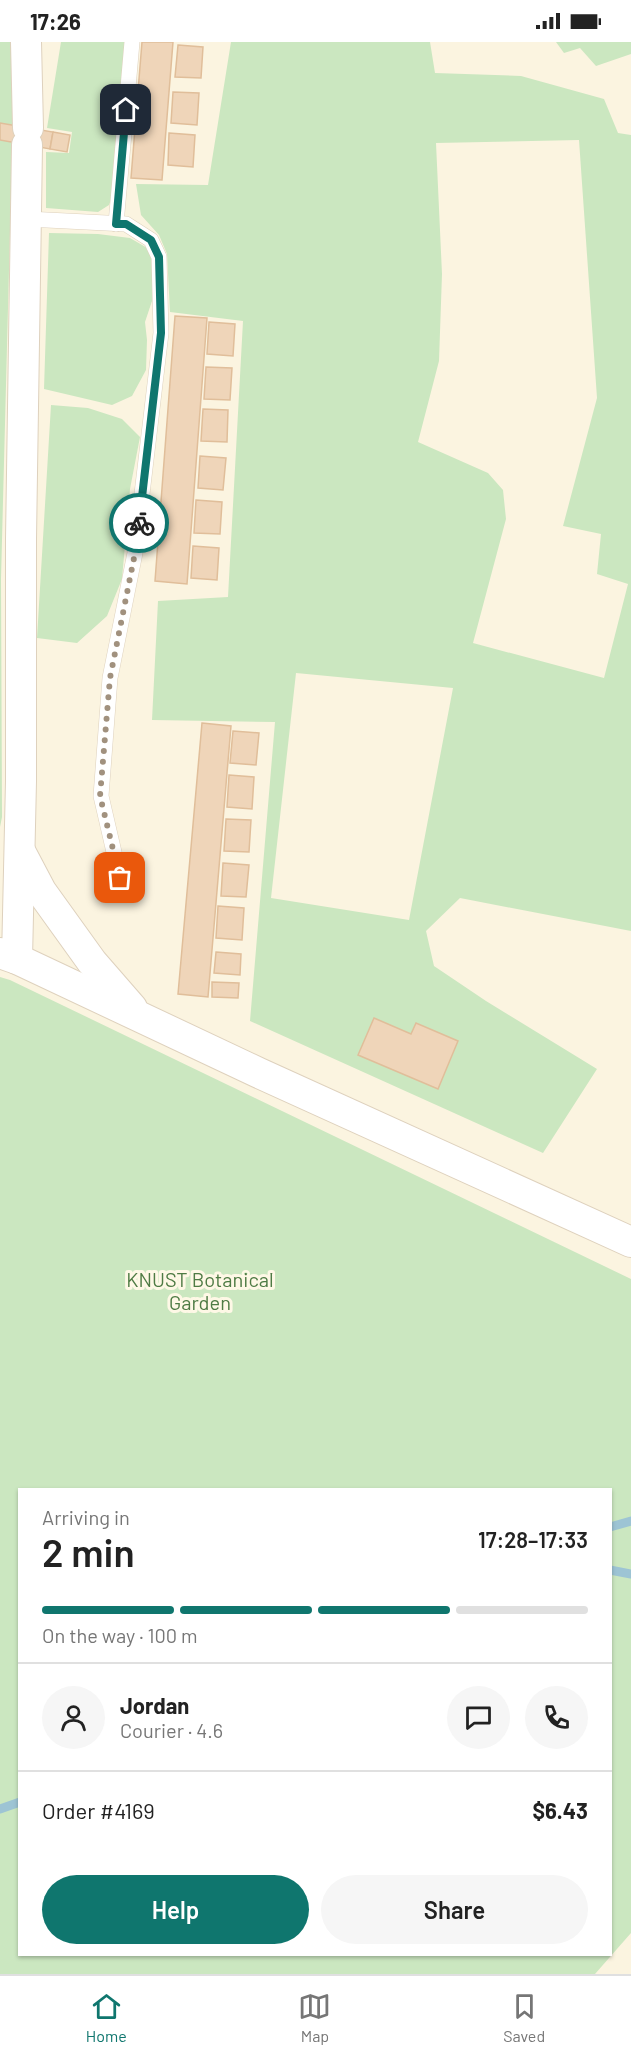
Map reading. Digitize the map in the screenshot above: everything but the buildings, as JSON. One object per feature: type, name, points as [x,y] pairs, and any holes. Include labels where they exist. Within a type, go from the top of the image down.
[{"type":"street","points":[[27,42],[19,850],[9,956],[259,1073],[631,1242]]},
{"type":"street","points":[[0,881],[19,850]]},
{"type":"street","points":[[19,850],[40,891],[92,962],[137,1015]]},
{"type":"lane","points":[[116,224],[132,42]]},
{"type":"lane","points":[[27,219],[126,224],[151,240],[159,257],[161,333],[135,553],[110,678],[100,796],[120,878]]},
{"type":"green space","points":[[0,42],[11,42],[14,76],[1,579],[2,817],[0,827]]},
{"type":"green space","points":[[61,42],[127,42],[116,186],[109,205],[98,212],[46,208],[46,152],[69,153],[72,132],[47,128]]},
{"type":"green space","points":[[231,42],[430,42],[435,73],[521,76],[604,99],[618,133],[631,135],[631,931],[460,898],[426,931],[434,966],[486,1001],[597,1069],[543,1153],[250,1021],[275,722],[152,720],[158,601],[228,597],[243,321],[170,312],[167,254],[159,235],[141,215],[136,184],[208,185]],"holes":[[[579,140],[597,398],[563,526],[601,534],[597,574],[628,584],[604,678],[473,643],[506,519],[503,490],[488,473],[418,442],[439,361],[442,274],[436,143]],[[296,673],[453,688],[409,920],[271,898]]]},
{"type":"green space","points":[[556,42],[631,42],[631,54],[596,66],[580,48],[564,53]]},
{"type":"green space","points":[[49,233],[98,234],[130,238],[149,249],[155,272],[153,298],[145,322],[146,370],[132,396],[112,405],[44,389]]},
{"type":"green space","points":[[51,405],[88,408],[122,419],[140,437],[130,489],[122,579],[107,616],[77,643],[37,638]]},
{"type":"green space","name":"KNUST Botanical Garden","points":[[0,977],[631,1279],[631,1933],[612,1955],[612,1488],[18,1488],[18,1956],[611,1956],[595,1974],[0,1974]]},
{"type":"waterway","points":[[612,1526],[631,1521]]},
{"type":"waterway","points":[[612,1570],[631,1574]]},
{"type":"waterway","points":[[0,1809],[18,1803]]},
{"type":"way so far","points":[[120,878],[100,796],[110,678],[139,523]]},
{"type":"route","points":[[126,110],[116,224],[126,224],[151,240],[159,257],[161,333],[139,523]]}]
